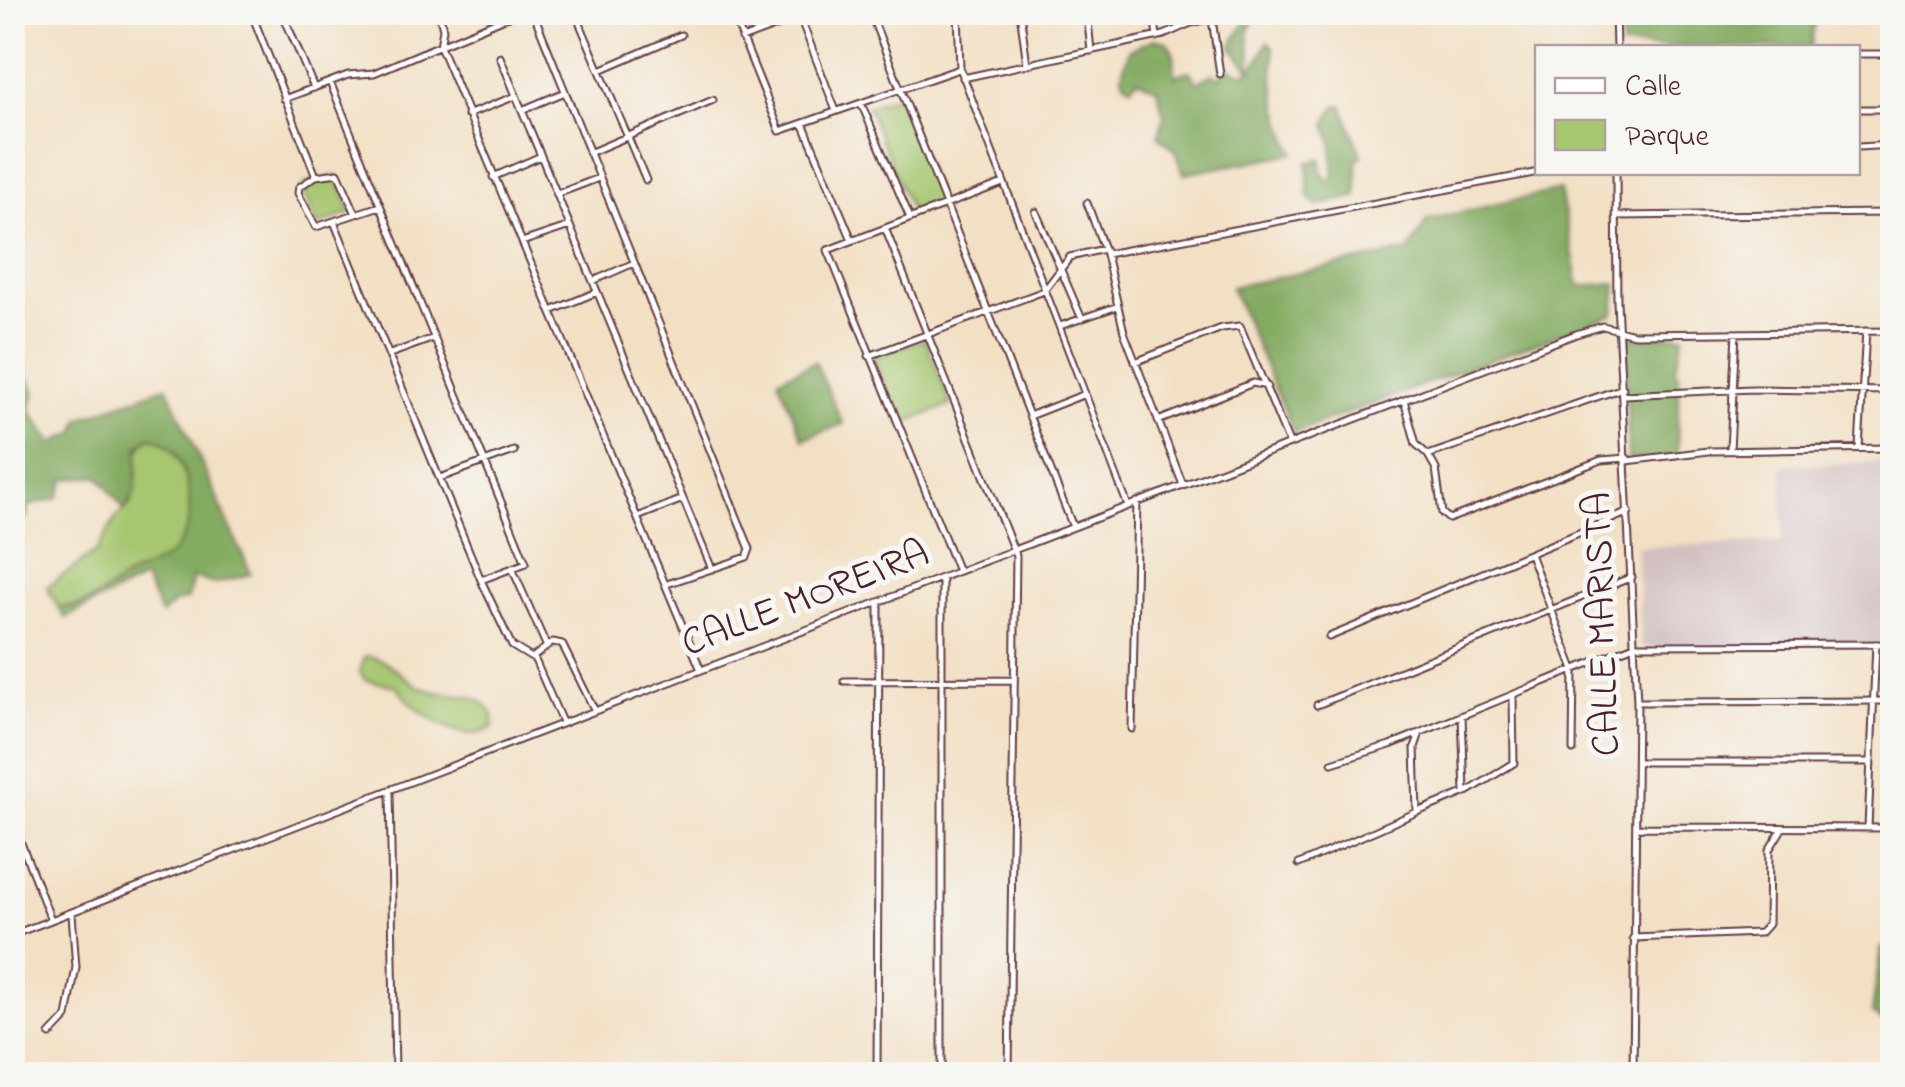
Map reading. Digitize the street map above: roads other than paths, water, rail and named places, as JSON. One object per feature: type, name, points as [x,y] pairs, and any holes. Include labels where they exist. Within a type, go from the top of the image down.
[{"type":"street","points":[[251,12],[316,176]]},
{"type":"street","points":[[282,12],[314,88]]},
{"type":"street","points":[[439,12],[443,29],[440,46],[701,670]]},
{"type":"street","points":[[284,98],[330,82],[374,74],[519,12]]},
{"type":"street","points":[[534,12],[750,549],[747,557],[667,584]]},
{"type":"street","points":[[575,12],[646,180]]},
{"type":"street","points":[[732,12],[780,131],[960,68]]},
{"type":"street","points":[[742,38],[813,12]]},
{"type":"street","points":[[870,12],[1073,527]]},
{"type":"street","points":[[958,12],[960,68],[1128,506]]},
{"type":"street","points":[[1020,12],[1027,64]]},
{"type":"street","points":[[1087,12],[1091,51]]},
{"type":"street","points":[[1154,12],[1157,37]]},
{"type":"street","points":[[964,78],[1157,37],[1240,12]]},
{"type":"street","points":[[1615,12],[1616,45]]},
{"type":"street","points":[[799,15],[836,112]]},
{"type":"street","points":[[1212,18],[1220,74]]},
{"type":"street","points":[[600,70],[681,35]]},
{"type":"street","points":[[1860,54],[1892,54]]},
{"type":"street","points":[[500,57],[712,569]]},
{"type":"street","points":[[330,82],[526,563],[482,580]]},
{"type":"street","points":[[522,110],[565,92]]},
{"type":"street","points":[[468,115],[516,96]]},
{"type":"street","points":[[589,152],[713,100]]},
{"type":"street","points":[[861,103],[910,218]]},
{"type":"street","points":[[1860,109],[1892,109]]},
{"type":"street","points":[[803,123],[852,240]]},
{"type":"street","points":[[1860,147],[1892,145]]},
{"type":"street","points":[[493,177],[541,156]]},
{"type":"street","points":[[870,356],[1044,290],[1070,258],[1535,173]]},
{"type":"street","name":"CALLE MARISTA","points":[[1616,175],[1637,702],[1633,1072]]},
{"type":"street","points":[[356,214],[341,176],[316,176],[299,187],[298,194],[312,225],[335,224],[380,206]]},
{"type":"street","points":[[557,194],[600,178]]},
{"type":"street","points":[[958,572],[828,250],[1003,183]]},
{"type":"street","points":[[1087,203],[1105,251],[1135,362],[1183,484]]},
{"type":"street","points":[[1036,212],[1082,318]]},
{"type":"street","points":[[1616,216],[1892,213]]},
{"type":"street","points":[[335,224],[512,646],[532,658],[563,723]]},
{"type":"street","points":[[522,242],[570,226]]},
{"type":"street","points":[[885,228],[1014,550],[1009,1074]]},
{"type":"street","points":[[593,281],[634,264]]},
{"type":"street","points":[[551,311],[598,292]]},
{"type":"street","points":[[1060,326],[1118,306]]},
{"type":"street","points":[[1135,362],[1222,328],[1240,326],[1289,443]]},
{"type":"street","name":"CALLE MOREIRA","points":[[12,936],[1576,334],[1604,326],[1620,327],[1634,334],[1892,331]]},
{"type":"street","points":[[1859,448],[1866,332]]},
{"type":"street","points":[[1730,451],[1736,333]]},
{"type":"street","points":[[390,354],[434,338]]},
{"type":"street","points":[[1158,422],[1254,384],[1266,386]]},
{"type":"street","points":[[1428,455],[1623,392],[1892,392]]},
{"type":"street","points":[[1029,416],[1085,394]]},
{"type":"street","points":[[1404,400],[1416,444],[1436,470],[1442,513],[1448,518],[1602,460],[1730,451],[1892,448]]},
{"type":"street","points":[[440,478],[514,450]]},
{"type":"street","points":[[639,516],[683,499]]},
{"type":"street","points":[[1132,729],[1137,502]]},
{"type":"street","points":[[1329,636],[1628,512]]},
{"type":"street","points":[[1530,554],[1574,668],[1573,750]]},
{"type":"street","points":[[512,568],[546,645]]},
{"type":"street","points":[[1316,706],[1632,577]]},
{"type":"street","points":[[942,578],[942,1074]]},
{"type":"street","points":[[877,1074],[879,602]]},
{"type":"street","points":[[532,658],[546,645],[562,644],[595,710]]},
{"type":"street","points":[[1868,828],[1876,644]]},
{"type":"street","points":[[1332,763],[1420,734],[1634,645],[1892,644]]},
{"type":"street","points":[[844,681],[1014,680]]},
{"type":"street","points":[[1299,864],[1466,792],[1514,763],[1513,696]]},
{"type":"street","points":[[1637,702],[1892,701]]},
{"type":"street","points":[[1462,716],[1466,792]]},
{"type":"street","points":[[1418,812],[1415,747],[1420,734]]},
{"type":"street","points":[[1637,762],[1871,762]]},
{"type":"street","points":[[390,790],[395,1074]]},
{"type":"street","points":[[12,820],[52,920]]},
{"type":"street","points":[[1636,827],[1892,828]]},
{"type":"street","points":[[1633,938],[1755,934],[1768,924],[1769,850],[1782,829]]},
{"type":"street","points":[[50,1035],[67,1018],[76,967],[72,914]]},
{"type":"street","points":[[1620,1074],[1633,1072]]}]
